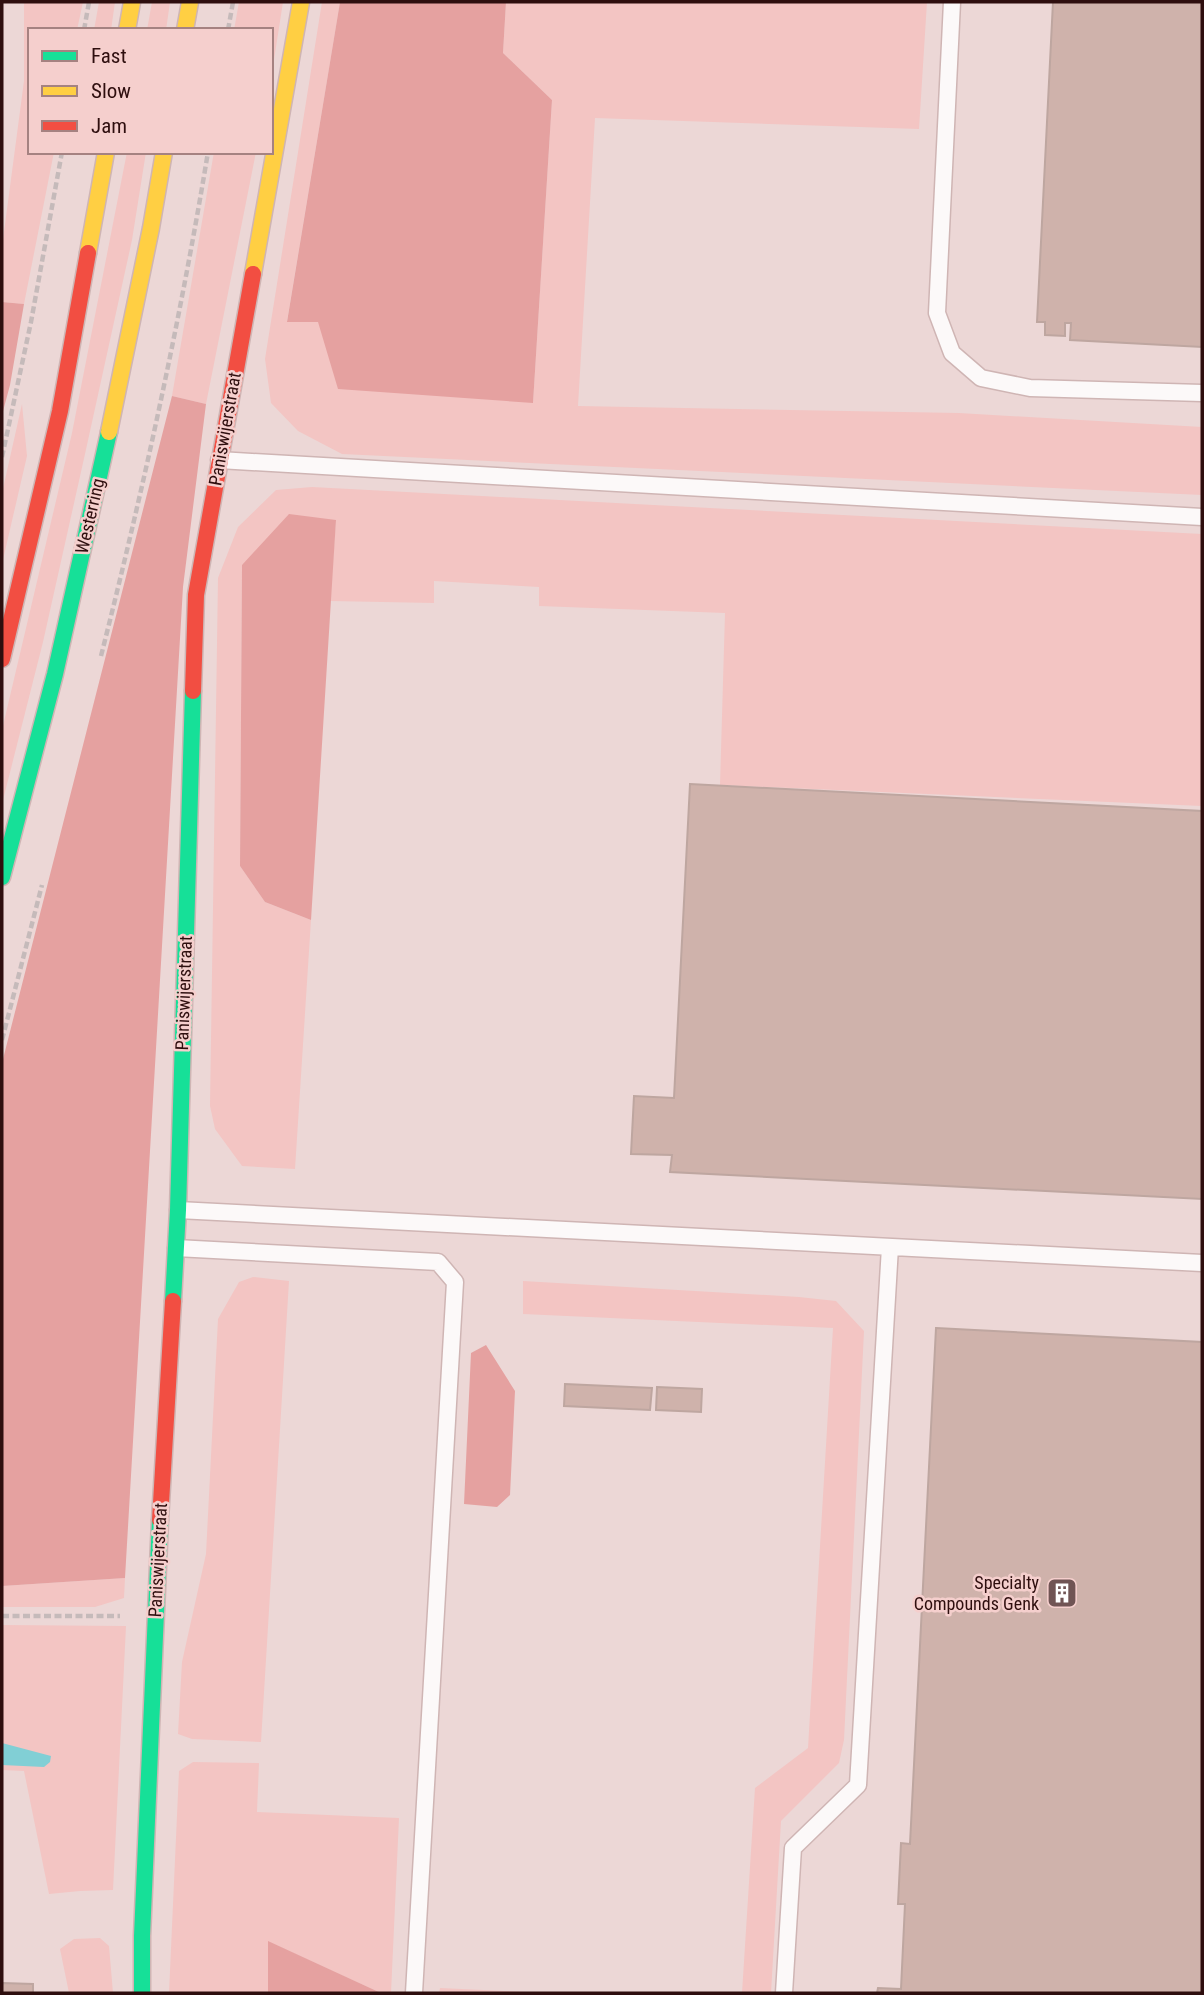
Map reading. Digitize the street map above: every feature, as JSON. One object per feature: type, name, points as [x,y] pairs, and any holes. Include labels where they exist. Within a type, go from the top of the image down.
[{"type":"main road","points":[[127,28],[132,2]]},
{"type":"main road","points":[[185,28],[190,2]]},
{"type":"main road","name":"Paniswijerstraat","points":[[142,1993],[155,1615],[178,1210],[196,595],[301,2]]},
{"type":"main road","points":[[2,659],[60,411],[106,154]]},
{"type":"main road","name":"Westerring","points":[[2,877],[61,648],[117,398],[164,154]]},
{"type":"lane","points":[[952,2],[937,313],[952,353],[981,378],[1030,388],[1202,393]]},
{"type":"lane","points":[[219,460],[1202,517]]},
{"type":"lane","points":[[178,1210],[1202,1263]]},
{"type":"lane","points":[[784,1993],[793,1848],[858,1785],[890,1247]]},
{"type":"lane","points":[[176,1248],[438,1262],[455,1282],[414,1993]]},
{"type":"path","points":[[84,28],[89,2]]},
{"type":"path","points":[[228,28],[233,2]]},
{"type":"path","points":[[2,457],[31,322],[62,154]]},
{"type":"path","points":[[2,1616],[125,1616]]},
{"type":"shaded area","points":[[24,2],[83,2],[77,28],[28,28],[28,154],[54,154],[24,304],[2,302],[2,247],[24,81]]},
{"type":"shaded area","points":[[99,2],[115,2],[111,28],[94,28]]},
{"type":"shaded area","points":[[152,2],[170,2],[166,28],[147,28]]},
{"type":"shaded area","points":[[239,2],[283,2],[273,66],[273,28],[234,28]]},
{"type":"shaded area","points":[[322,2],[340,2],[287,321],[318,322],[533,403],[552,100],[503,53],[506,2],[927,2],[919,129],[595,118],[578,406],[959,413],[1202,427],[1202,495],[342,454],[298,431],[271,403],[265,359]]},
{"type":"shaded area","points":[[340,2],[506,2],[503,53],[552,100],[533,403],[338,389],[318,322],[287,322]]},
{"type":"shaded area","points":[[127,154],[146,154],[132,240],[43,642],[2,804],[2,730],[72,433]]},
{"type":"shaded area","points":[[214,154],[256,154],[206,404],[172,396]]},
{"type":"shaded area","points":[[2,302],[24,304],[2,415]]},
{"type":"shaded area","points":[[172,396],[206,404],[183,587],[125,1578],[2,1586],[2,1063]]},
{"type":"shaded area","points":[[22,404],[27,456],[2,564],[2,493]]},
{"type":"shaded area","points":[[312,487],[1202,534],[1202,806],[720,785],[725,613],[539,606],[539,587],[434,581],[434,603],[330,601],[336,520],[242,565],[240,866],[265,902],[311,920],[295,1169],[242,1166],[215,1129],[210,1106],[218,578],[238,527],[276,490]]},
{"type":"shaded area","points":[[289,514],[336,520],[311,920],[265,902],[240,866],[242,565]]},
{"type":"shaded area","points":[[253,1277],[289,1281],[261,1742],[192,1739],[178,1734],[182,1662],[206,1554],[218,1319],[239,1282]]},
{"type":"shaded area","points":[[523,1281],[836,1301],[864,1331],[844,1740],[839,1763],[781,1821],[771,1993],[742,1993],[755,1788],[808,1748],[833,1328],[523,1314]]},
{"type":"shaded area","points":[[486,1345],[515,1391],[510,1495],[497,1507],[464,1504],[471,1353]]},
{"type":"shaded area","points":[[125,1578],[124,1598],[95,1607],[2,1607],[2,1586]]},
{"type":"shaded area","points":[[2,1625],[126,1626],[113,1890],[49,1894],[24,1771],[2,1770]]},
{"type":"shaded area","points":[[193,1762],[259,1763],[257,1812],[399,1818],[391,1993],[381,1993],[269,1942],[268,1993],[169,1993],[179,1771]]},
{"type":"shaded area","points":[[100,1938],[109,1946],[113,1993],[69,1993],[60,1949],[74,1939]]},
{"type":"shaded area","points":[[268,1941],[381,1993],[268,1993]]},
{"type":"shaded area","points":[[440,1988],[548,1993],[439,1993]]},
{"type":"water","points":[[2,1743],[51,1756],[50,1762],[44,1767],[2,1765]]},
{"type":"building","points":[[1053,2],[1202,2],[1202,347],[1070,340],[1071,323],[1065,323],[1065,336],[1045,335],[1045,322],[1037,322]]},
{"type":"building","points":[[690,784],[1202,811],[1202,1199],[670,1172],[672,1155],[631,1154],[634,1096],[674,1098]]},
{"type":"building","name":"Specialty Compounds Genk","points":[[936,1328],[1202,1342],[1202,1993],[877,1993],[878,1988],[901,1989],[905,1904],[898,1904],[901,1843],[910,1844]]},
{"type":"building","points":[[565,1384],[652,1388],[650,1410],[564,1406]]},
{"type":"building","points":[[657,1387],[702,1389],[701,1412],[656,1410]]},
{"type":"building","points":[[2,1983],[33,1984],[33,1993],[2,1993]]},
{"type":"traffic: fast","points":[[2,877],[55,674],[109,432]]},
{"type":"traffic: fast","points":[[173,1301],[193,691]]},
{"type":"traffic: fast","points":[[142,1993],[142,1936],[160,1520]]},
{"type":"traffic: slow","points":[[127,28],[132,2]]},
{"type":"traffic: slow","points":[[185,28],[190,2]]},
{"type":"traffic: slow","points":[[253,274],[301,2]]},
{"type":"traffic: slow","points":[[88,253],[106,154]]},
{"type":"traffic: slow","points":[[109,432],[164,154]]},
{"type":"traffic: jam","points":[[2,659],[60,411],[88,253]]},
{"type":"traffic: jam","points":[[193,691],[196,595],[253,274]]},
{"type":"traffic: jam","points":[[160,1520],[173,1301]]},
{"type":"place","name":"Specialty Compounds Genk","points":[[1062,1593]]}]
